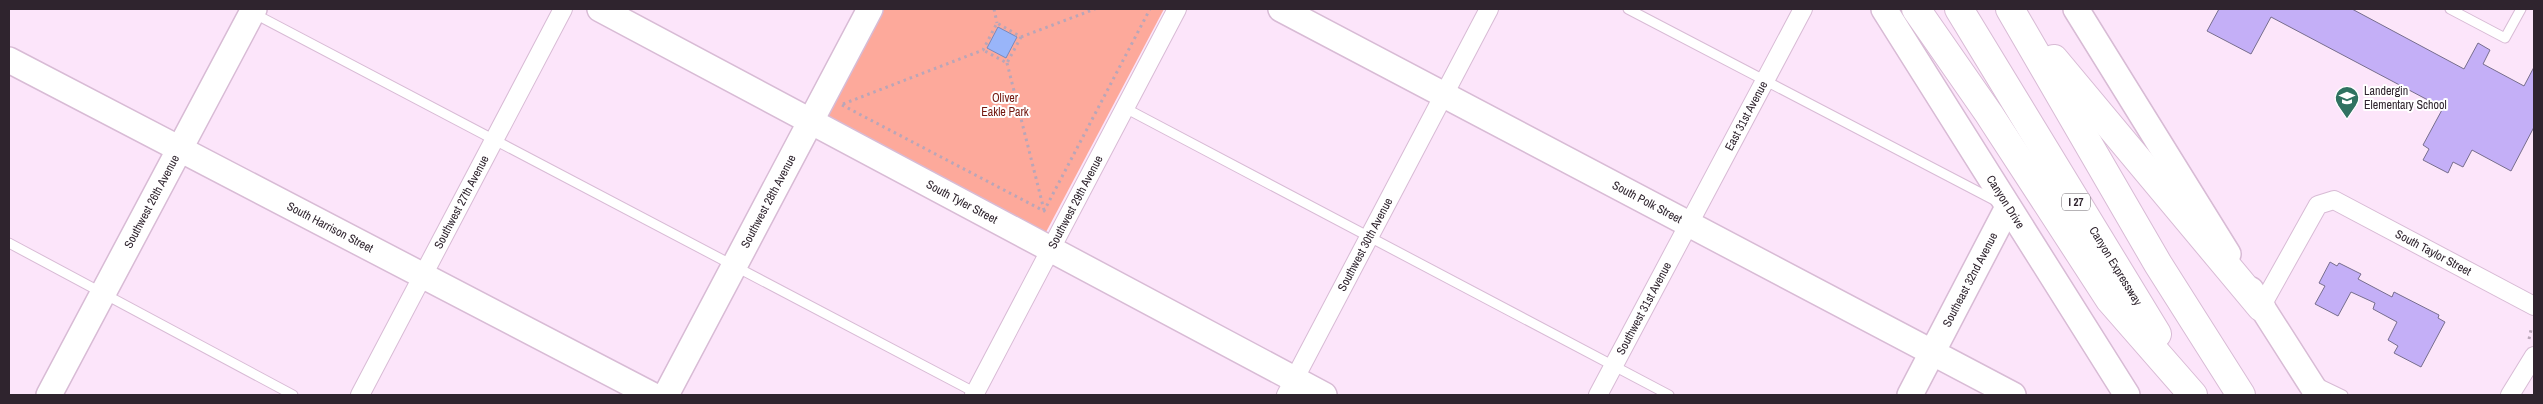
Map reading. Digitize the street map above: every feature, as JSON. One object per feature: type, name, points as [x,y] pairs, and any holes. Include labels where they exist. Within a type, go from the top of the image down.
[{"type":"highway","points":[[1916,9],[1989,114],[2110,300],[2193,395]]},
{"type":"highway","name":"Canyon Expressway","points":[[1959,9],[2193,395]]},
{"type":"highway","points":[[2011,9],[2262,307]]},
{"type":"highway","points":[[2011,9],[2158,264],[2241,395]]},
{"type":"main road","name":"South Tyler Street","points":[[600,9],[1051,249],[1290,387],[1324,395]]},
{"type":"main road","name":"Southwest 28th Avenue","points":[[666,395],[870,9]]},
{"type":"main road","name":"South Polk Street","points":[[1281,9],[2013,395]]},
{"type":"main road","name":"Canyon Drive","points":[[1884,9],[2008,207],[2053,274],[2127,395]]},
{"type":"main road","points":[[2076,9],[2312,386]]},
{"type":"main road","name":"Southwest 26th Avenue","points":[[49,395],[250,10]]},
{"type":"main road","name":"South Harrison Street","points":[[9,60],[652,395]]},
{"type":"main road","name":"Southeast 32nd Avenue","points":[[1910,395],[2008,207]]},
{"type":"street","name":"Southwest 27th Avenue","points":[[360,395],[563,9]]},
{"type":"street","name":"Southwest 29th Avenue","points":[[977,394],[1177,9]]},
{"type":"street","name":"Southwest 30th Avenue","points":[[1290,387],[1489,9]]},
{"type":"street","name":"East 31st Avenue","points":[[1690,223],[1803,9]]},
{"type":"street","name":"South Taylor Street","points":[[2262,307],[2318,205],[2334,200],[2534,306]]},
{"type":"street","name":"Southwest 31st Avenue","points":[[1598,395],[1690,223]]},
{"type":"street","points":[[2510,395],[2534,356]]},
{"type":"lane","points":[[1628,9],[2008,207]]},
{"type":"lane","points":[[2450,9],[2505,38],[2521,9]]},
{"type":"lane","points":[[250,10],[977,394]]},
{"type":"lane","points":[[1125,108],[1669,395]]},
{"type":"lane","points":[[9,243],[292,395]]},
{"type":"lane","points":[[2312,386],[2343,395]]},
{"type":"path","points":[[994,9],[998,23],[1021,37]]},
{"type":"path","points":[[1044,211],[1007,63],[1021,37],[1095,9]]},
{"type":"path","points":[[1044,211],[1150,9]]},
{"type":"path","points":[[998,23],[983,50],[842,105],[1044,211]]},
{"type":"path","points":[[983,50],[1007,63]]},
{"type":"green space","name":"Oliver Eakle Park","points":[[879,9],[1164,9],[1045,234],[822,115]]},
{"type":"water","points":[[998,27],[1017,37],[1006,58],[987,48]]},
{"type":"building","points":[[2219,9],[2352,9],[2464,69],[2478,43],[2490,50],[2483,64],[2524,86],[2534,67],[2534,127],[2511,171],[2472,150],[2463,167],[2453,162],[2448,173],[2423,160],[2429,149],[2423,145],[2443,108],[2271,17],[2251,54],[2207,31]]},
{"type":"building","points":[[2330,262],[2337,266],[2339,263],[2361,274],[2358,279],[2392,297],[2394,292],[2439,315],[2438,318],[2445,322],[2421,367],[2394,353],[2398,346],[2388,340],[2397,322],[2373,309],[2375,303],[2351,292],[2338,316],[2315,304],[2325,286],[2319,283]]},
{"type":"place","name":"Landergin Elementary School","points":[[2347,119]]}]
